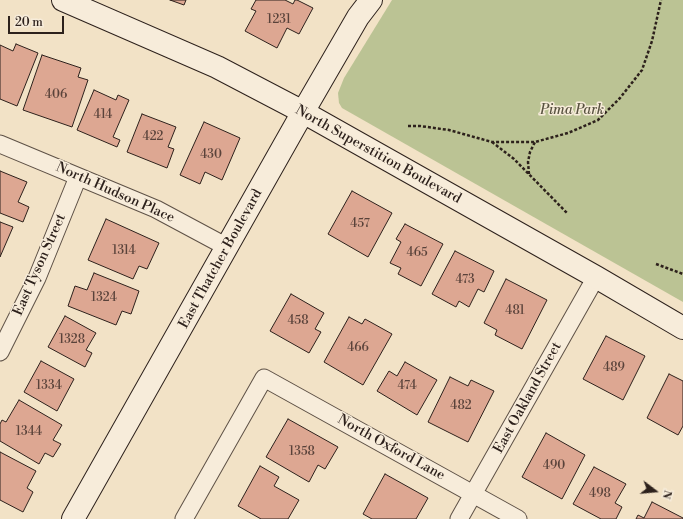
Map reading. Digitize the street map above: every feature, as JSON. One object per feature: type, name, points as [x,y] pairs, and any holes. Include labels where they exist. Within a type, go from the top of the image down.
[{"type":"street","name":"East Thatcher Boulevard","points":[[73,519],[303,112],[358,17],[370,0]]},
{"type":"street","name":"North Superstition Boulevard","points":[[75,2],[217,67],[303,112],[596,277],[683,328]]},
{"type":"street","name":"North Hudson Place","points":[[0,144],[156,209],[227,248]]},
{"type":"street","name":"East Tyson Street","points":[[0,352],[37,278],[78,177]]},
{"type":"street","name":"East Oakland Street","points":[[459,519],[596,277]]},
{"type":"street","name":"North Oxford Lane","points":[[184,519],[264,378],[518,519]]},
{"type":"path","points":[[408,126],[449,130],[492,142],[535,142],[568,133],[598,120],[620,98],[642,70],[652,41],[661,0]]},
{"type":"path","points":[[492,142],[514,159],[568,214]]},
{"type":"path","points":[[529,174],[528,162],[530,152],[535,142]]},
{"type":"path","points":[[656,264],[683,274]]},
{"type":"green space","name":"Pima Park","points":[[392,0],[683,0],[683,302],[342,108],[339,103],[338,93],[344,78]]},
{"type":"building","points":[[170,0],[186,0],[184,5]]},
{"type":"building","points":[[256,0],[285,0],[293,4],[295,0],[297,0],[313,8],[299,34],[287,28],[277,48],[245,31],[256,11],[251,9]]},
{"type":"building","points":[[16,44],[38,53],[17,106],[0,99],[0,45],[13,51]]},
{"type":"building","points":[[42,55],[81,68],[78,77],[88,80],[72,127],[23,110]]},
{"type":"building","points":[[94,90],[116,100],[118,95],[129,100],[113,137],[120,140],[117,147],[77,130]]},
{"type":"building","points":[[142,114],[176,127],[168,147],[174,149],[167,168],[127,152]]},
{"type":"building","points":[[204,122],[240,138],[222,180],[205,172],[200,184],[180,175]]},
{"type":"building","points":[[0,171],[27,182],[18,202],[29,207],[23,222],[0,213]]},
{"type":"building","points":[[352,191],[392,213],[368,257],[328,234]]},
{"type":"building","points":[[106,219],[159,243],[147,269],[139,266],[133,279],[88,260]]},
{"type":"building","points":[[0,222],[13,227],[0,257]]},
{"type":"building","points":[[405,224],[443,244],[421,286],[398,274],[401,268],[390,263],[401,242],[396,239]]},
{"type":"building","points":[[455,251],[494,271],[484,292],[478,289],[469,307],[459,301],[456,307],[432,294]]},
{"type":"building","points":[[94,273],[139,291],[131,314],[122,311],[116,325],[68,306],[75,286],[87,290]]},
{"type":"building","points":[[506,279],[547,300],[522,349],[495,335],[497,330],[484,323]]},
{"type":"building","points":[[291,294],[324,313],[315,329],[321,332],[309,353],[270,331]]},
{"type":"building","points":[[65,316],[96,333],[86,350],[92,353],[85,367],[48,347]]},
{"type":"building","points":[[349,317],[362,324],[365,319],[392,334],[363,385],[324,362]]},
{"type":"building","points":[[606,336],[645,356],[623,400],[583,379]]},
{"type":"building","points":[[41,361],[74,379],[57,411],[24,392]]},
{"type":"building","points":[[405,362],[437,380],[417,415],[377,391],[389,371],[397,376]]},
{"type":"building","points":[[669,374],[683,381],[683,426],[678,435],[647,418]]},
{"type":"building","points":[[450,377],[468,386],[471,380],[494,391],[468,442],[428,422]]},
{"type":"building","points":[[19,400],[62,425],[53,440],[61,444],[53,457],[45,453],[39,464],[0,441],[0,424],[2,420],[6,422]]},
{"type":"building","points":[[288,419],[338,447],[325,469],[318,465],[309,482],[266,457]]},
{"type":"building","points":[[546,433],[585,455],[562,499],[522,477]]},
{"type":"building","points":[[0,452],[36,471],[27,488],[33,492],[23,512],[0,500]]},
{"type":"building","points":[[260,466],[279,477],[274,486],[299,500],[288,519],[261,519],[238,506]]},
{"type":"building","points":[[594,467],[626,484],[615,503],[622,507],[616,519],[601,519],[573,504]]},
{"type":"building","points":[[385,474],[428,498],[416,519],[372,519],[363,514]]},
{"type":"building","points":[[652,502],[683,519],[636,519],[638,515],[644,518]]}]
